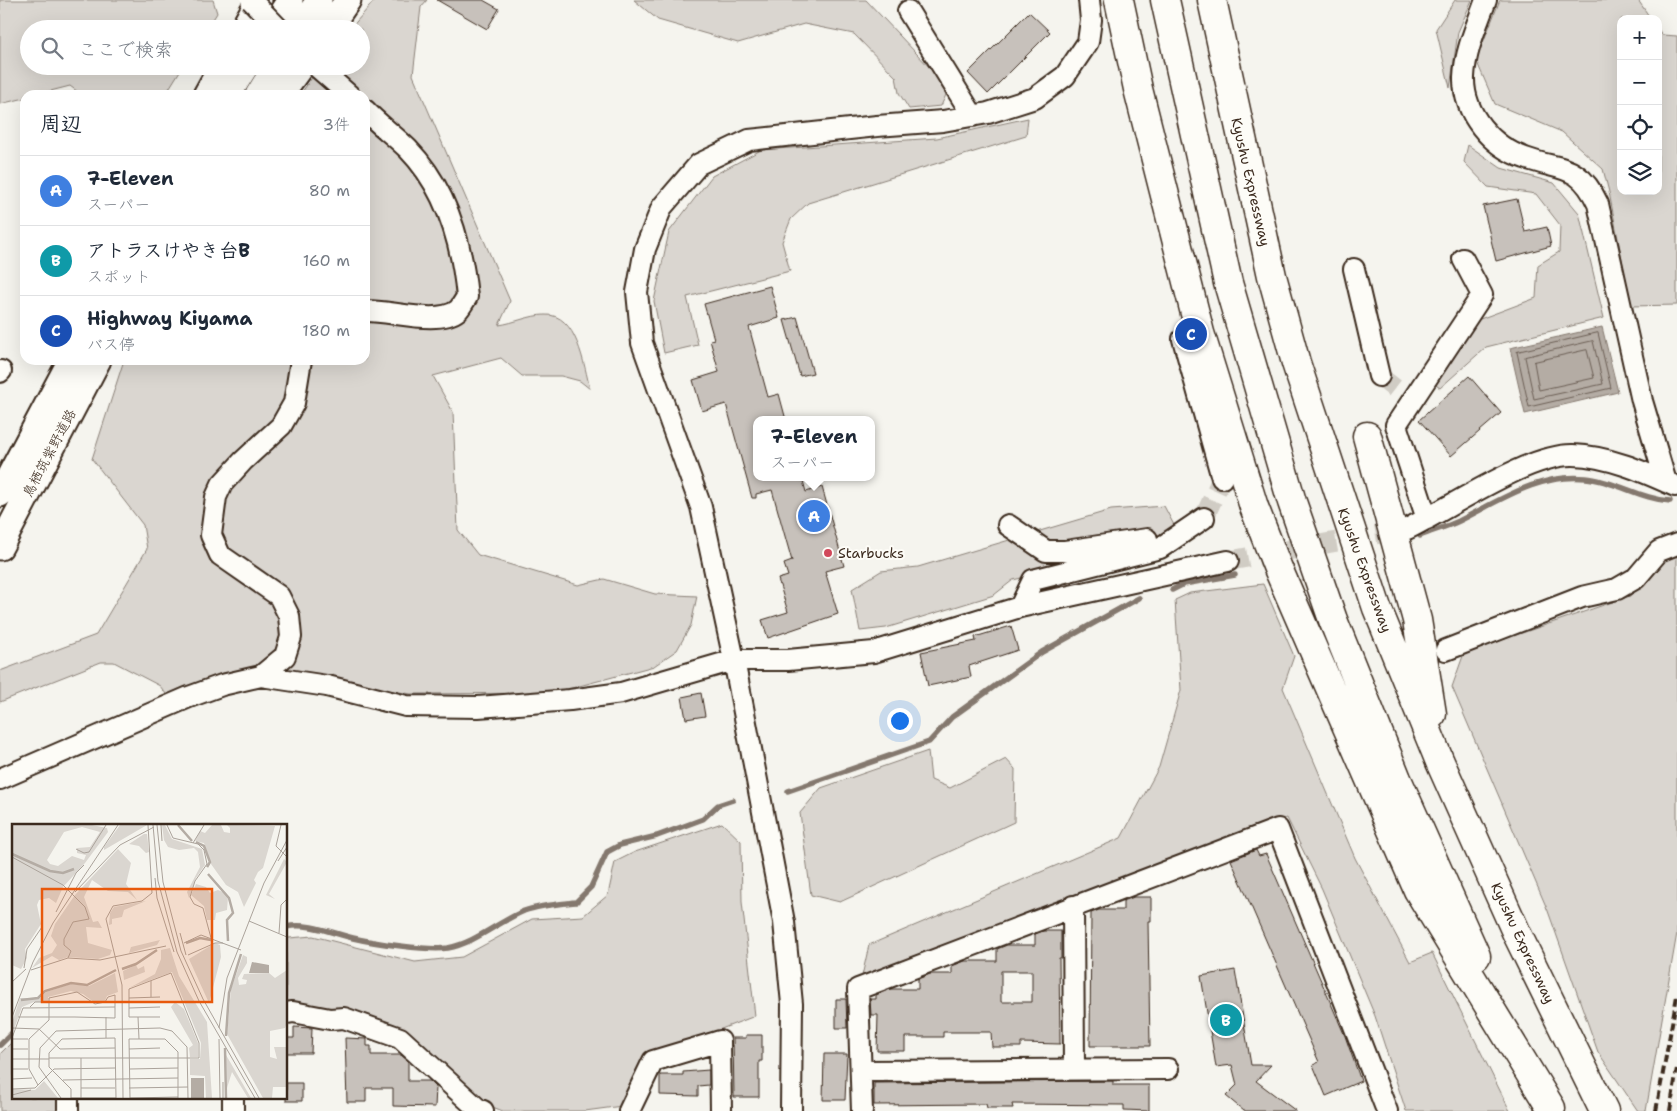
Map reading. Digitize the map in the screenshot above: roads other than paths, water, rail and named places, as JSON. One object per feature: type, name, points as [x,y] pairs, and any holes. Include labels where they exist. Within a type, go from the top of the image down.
[{"type":"highway","points":[[1119,0],[1138,89],[1200,333],[1254,507],[1276,566],[1418,890],[1552,1110]]},
{"type":"highway","points":[[1165,0],[1228,283],[1292,502],[1333,620],[1397,779],[1469,942],[1552,1110]]},
{"type":"highway","name":"Kyushu Expressway","points":[[1212,0],[1270,267],[1296,363],[1377,608],[1440,762],[1517,934],[1590,1086],[1604,1111]]},
{"type":"highway","points":[[1367,436],[1417,620],[1440,762]]},
{"type":"main road","points":[[248,20],[258,0]]},
{"type":"main road","points":[[277,20],[290,0]]},
{"type":"main road","points":[[306,20],[319,0]]},
{"type":"main road","points":[[334,20],[348,0]]},
{"type":"main road","points":[[209,90],[217,75]]},
{"type":"main road","points":[[231,90],[240,75]]},
{"type":"main road","points":[[261,90],[270,75]]},
{"type":"main road","points":[[284,90],[294,75]]},
{"type":"main road","points":[[0,494],[68,365]]},
{"type":"main road","name":"鳥栖筑紫野道路","points":[[0,547],[95,365]]},
{"type":"street","points":[[251,0],[270,20]]},
{"type":"street","points":[[791,1111],[792,1004],[788,949],[774,866],[734,660],[701,507],[642,343],[637,292],[645,249],[662,207],[699,164],[749,140],[943,121],[973,116],[1035,98],[1066,76],[1088,42],[1091,20],[1089,0]]},
{"type":"street","points":[[1486,0],[1469,46],[1466,62],[1464,78],[1469,104],[1480,127],[1501,147],[1524,158],[1575,173],[1590,187],[1598,204],[1642,401],[1672,485]]},
{"type":"street","points":[[908,11],[973,116]]},
{"type":"street","points":[[324,75],[342,90]]},
{"type":"street","points":[[370,115],[409,150],[428,175],[456,229],[464,269],[467,297],[457,310],[426,318],[380,310],[370,311]]},
{"type":"street","points":[[1427,519],[1396,425],[1404,396],[1482,295],[1463,259]]},
{"type":"street","points":[[1354,269],[1379,376]]},
{"type":"street","points":[[1184,339],[1222,478]]},
{"type":"street","points":[[261,676],[284,656],[291,638],[289,616],[279,596],[220,555],[211,535],[216,497],[222,484],[243,461],[281,426],[294,403],[300,365]]},
{"type":"street","points":[[1407,529],[1534,463],[1573,455],[1619,463],[1672,485]]},
{"type":"street","points":[[1020,607],[1033,580],[1160,548],[1204,518]]},
{"type":"street","points":[[1008,525],[1046,551],[1066,551],[1104,546],[1184,532]]},
{"type":"street","points":[[1446,650],[1582,597],[1618,589],[1636,578],[1659,552],[1677,544]]},
{"type":"street","points":[[0,779],[190,697],[222,685],[261,676],[327,686],[406,706],[478,707],[570,700],[621,693],[734,660],[798,659],[874,652],[1020,607],[1228,561]]},
{"type":"street","points":[[862,1111],[858,988],[1278,829],[1388,1111]]},
{"type":"street","points":[[1073,906],[1074,1069]]},
{"type":"street","points":[[288,1013],[330,1019],[344,1018],[400,1038],[478,1109],[483,1111]]},
{"type":"street","points":[[629,1111],[653,1061],[720,1041],[721,1111]]},
{"type":"street","points":[[862,1071],[1168,1069]]},
{"type":"street","points":[[68,1098],[68,1111]]},
{"type":"street","points":[[233,1098],[233,1111]]},
{"type":"water","points":[[1602,327],[1618,392],[1525,414],[1510,348]]},
{"type":"waterway","points":[[1420,536],[1459,521],[1520,490],[1552,480],[1586,478],[1608,483],[1659,500],[1670,501]]},
{"type":"waterway","points":[[1172,590],[1184,584],[1235,575]]},
{"type":"waterway","points":[[788,791],[929,742],[952,717],[1042,652],[1139,598]]},
{"type":"waterway","points":[[288,927],[311,927],[362,940],[401,946],[448,948],[468,942],[524,911],[543,906],[576,902],[591,887],[607,852],[620,845],[657,836],[703,819],[718,805],[733,800]]},
{"type":"waterway","points":[[0,1045],[12,1033]]},
{"type":"tunnel","points":[[1379,376],[1398,391]]},
{"type":"tunnel","points":[[1204,518],[1222,478]]},
{"type":"tunnel","points":[[1228,561],[1406,529]]},
{"type":"railway","points":[[1656,1111],[1677,996]]},
{"type":"railway","points":[[1670,1111],[1677,1069]]},
{"type":"place","name":"Highway Kiyama","points":[[1191,334]]},
{"type":"place","name":"7-Eleven","points":[[814,516]]},
{"type":"place","name":"Starbucks","points":[[828,553]]},
{"type":"place","name":"アトラスけやき台B","points":[[1226,1020]]}]
